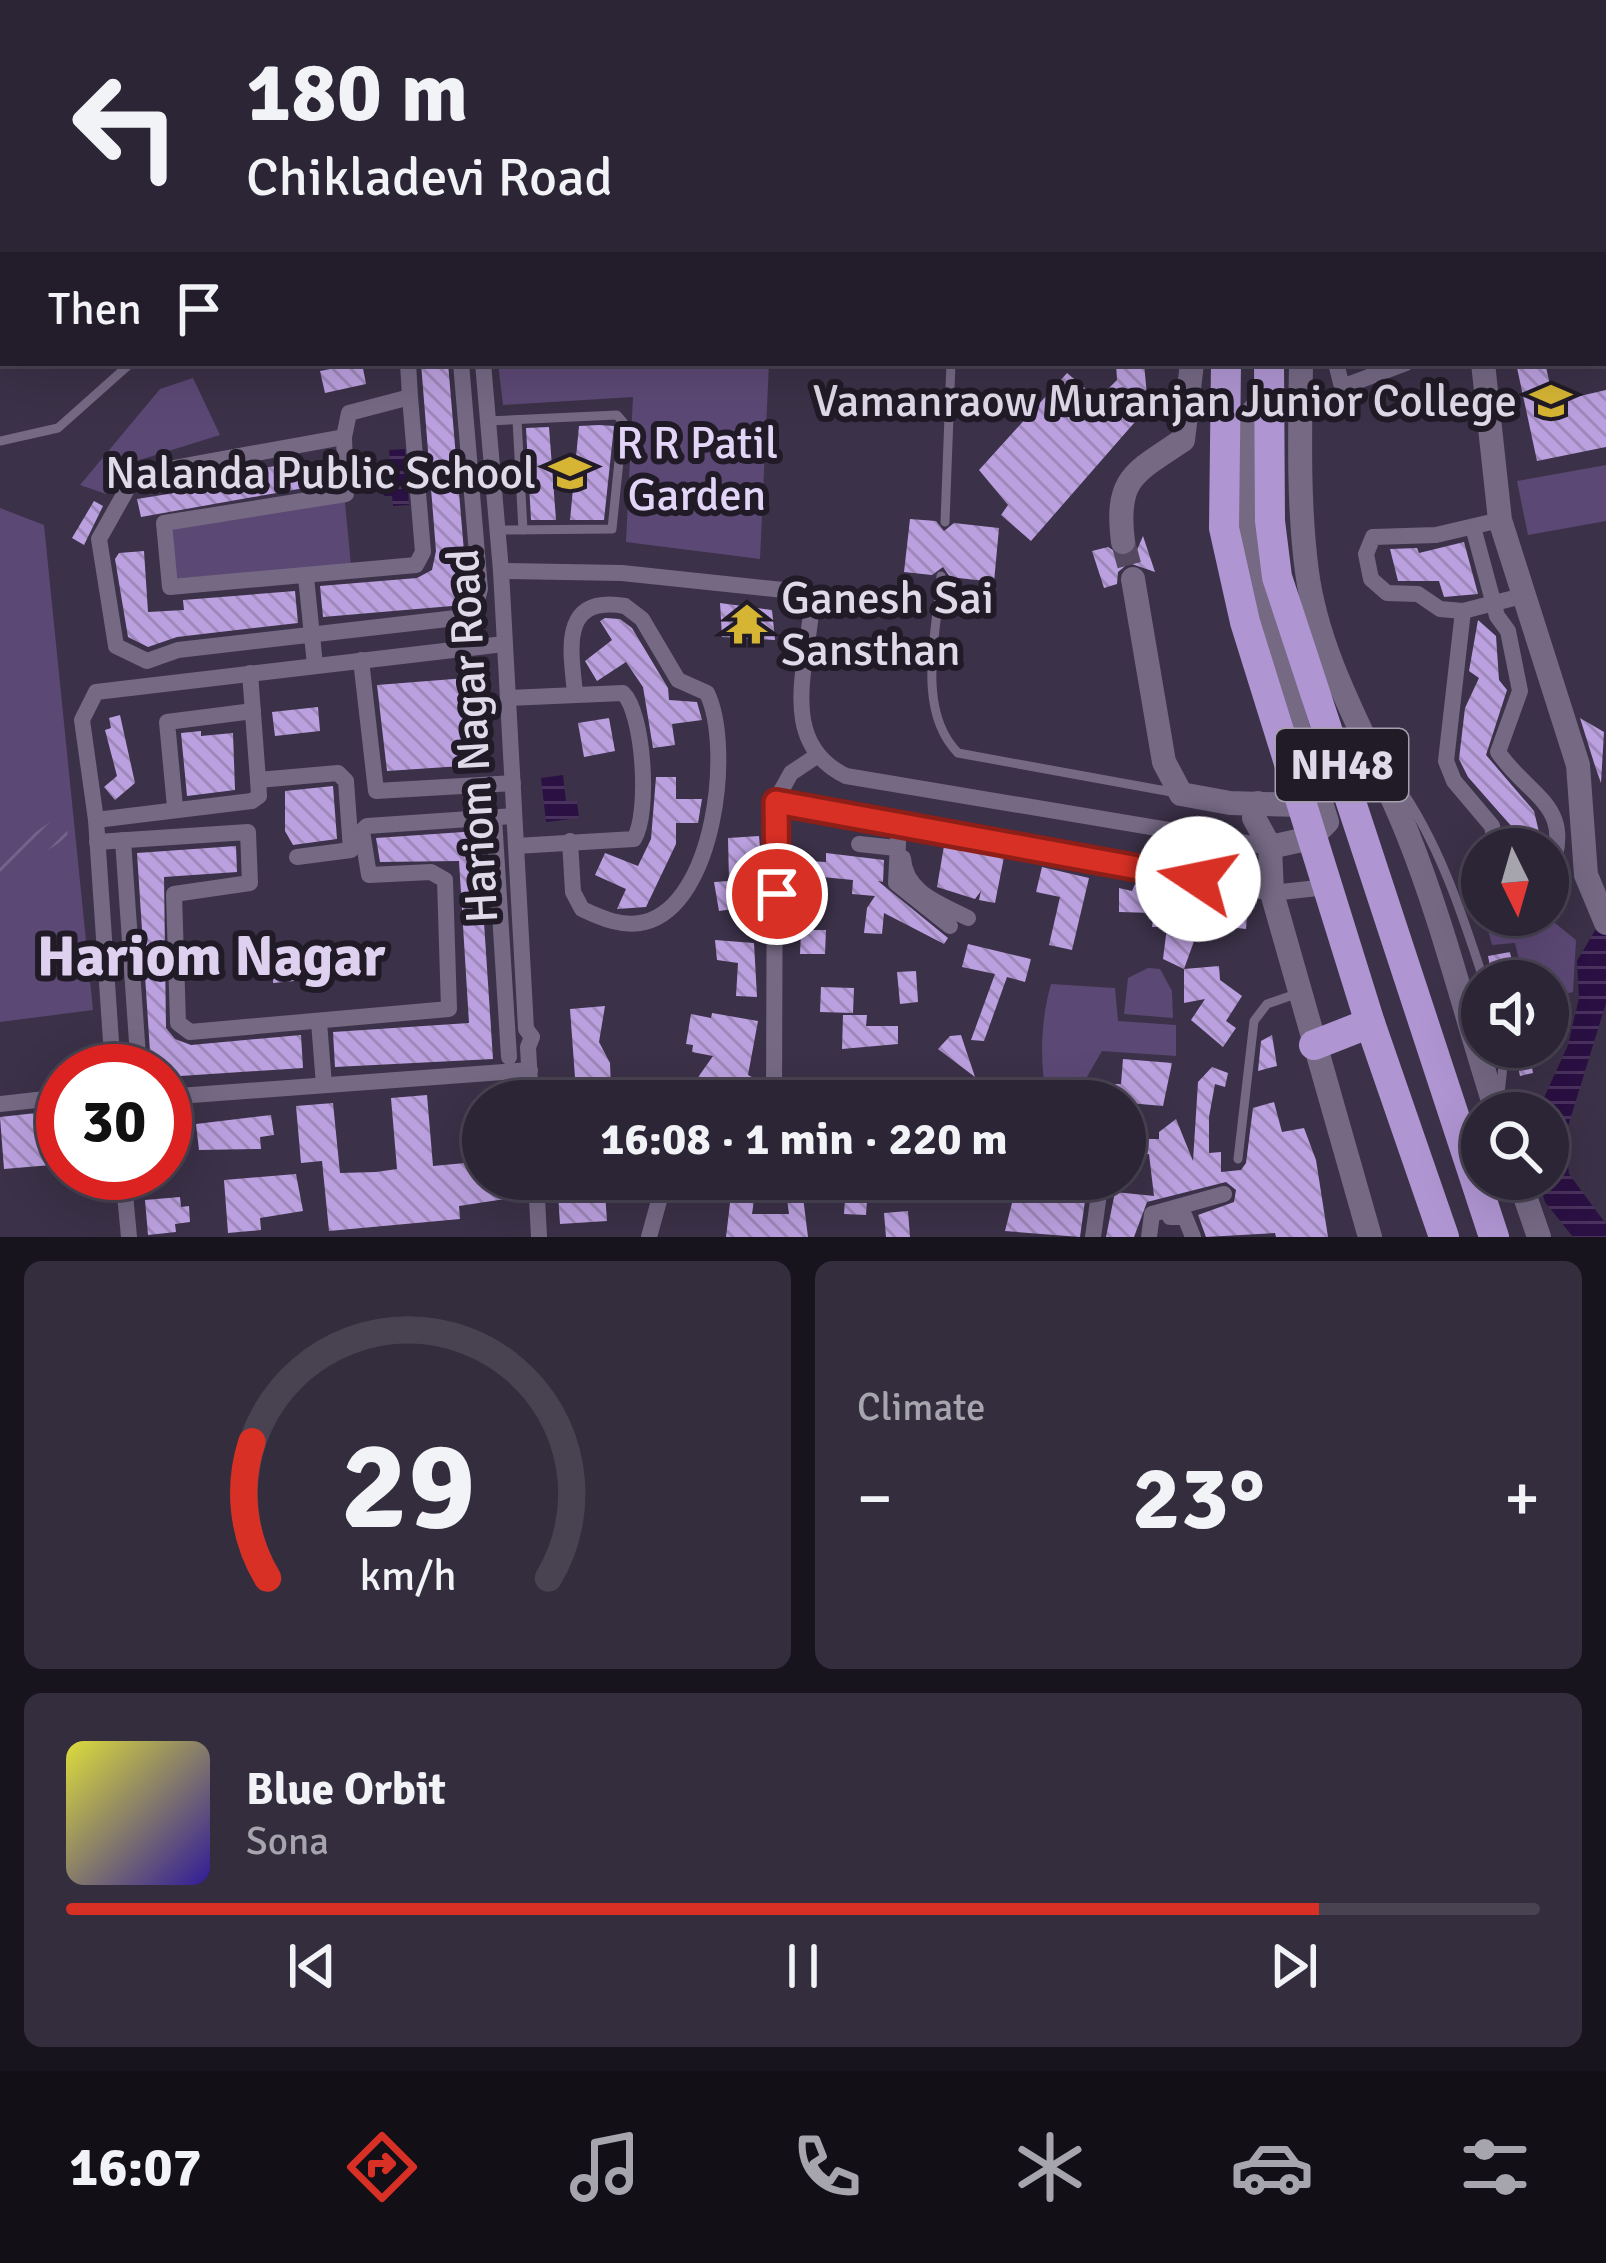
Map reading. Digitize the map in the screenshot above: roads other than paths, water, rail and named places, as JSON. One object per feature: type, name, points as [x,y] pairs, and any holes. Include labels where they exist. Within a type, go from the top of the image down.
[{"type":"highway","name":"NH48","points":[[1226,366],[1224,528],[1245,622],[1370,1023],[1444,1237]]},
{"type":"highway","name":"NH48","points":[[1269,378],[1270,521],[1292,575],[1466,1126],[1494,1237]]},
{"type":"highway","points":[[1314,1045],[1370,1023]]},
{"type":"street","points":[[408,366],[420,561],[175,590],[166,582],[161,528],[170,520],[346,494],[344,437],[349,413],[410,398]]},
{"type":"street","points":[[344,437],[135,476],[102,526],[98,551],[110,634],[130,657],[147,662],[178,650],[456,618],[475,608],[480,589],[460,366]]},
{"type":"street","name":"Hariom Nagar Road","points":[[483,366],[501,571],[522,952],[522,1034],[531,1080]]},
{"type":"street","points":[[1123,542],[1120,495],[1128,480],[1184,440],[1192,366]]},
{"type":"street","points":[[1301,366],[1292,575],[1316,614],[1359,728],[1409,836],[1488,1092]]},
{"type":"street","points":[[1337,366],[1342,387],[1398,366]]},
{"type":"street","points":[[1483,366],[1499,520],[1578,765],[1586,875],[1604,920]]},
{"type":"street","points":[[501,571],[622,573],[782,589],[804,597],[811,613],[804,730],[815,757],[846,776],[1270,847],[1311,838],[1327,822],[1252,564],[1250,415],[1269,378]]},
{"type":"street","points":[[1499,520],[1436,535],[1380,535],[1369,542],[1366,554],[1376,587],[1418,594],[1440,609],[1463,611],[1522,596]]},
{"type":"street","points":[[1473,527],[1492,604],[1508,632],[1520,691],[1498,752],[1543,795],[1554,828]]},
{"type":"street","points":[[306,577],[315,665]]},
{"type":"street","points":[[1133,579],[1163,761],[1180,794],[1301,805]]},
{"type":"street","points":[[570,842],[573,892],[582,909],[626,924],[655,919],[687,882],[714,824],[721,730],[707,693],[678,680],[642,619],[625,606],[596,608],[577,620],[570,638],[575,693]]},
{"type":"street","points":[[1463,611],[1446,761],[1454,781],[1492,828]]},
{"type":"street","points":[[111,1044],[98,842],[82,720],[96,692],[504,644]]},
{"type":"street","points":[[130,657],[134,687]]},
{"type":"street","points":[[361,660],[376,791],[513,783]]},
{"type":"street","points":[[96,820],[253,801],[259,796],[250,673]]},
{"type":"street","points":[[496,858],[570,842],[631,840],[642,818],[642,769],[630,698],[620,692],[508,698]]},
{"type":"street","points":[[175,807],[167,722],[253,711]]},
{"type":"street","points":[[774,1080],[776,802],[791,772],[815,757]]},
{"type":"street","points":[[258,780],[343,776],[353,847],[297,856]]},
{"type":"street","points":[[776,802],[1272,893],[1327,886]]},
{"type":"street","points":[[1258,802],[1254,818],[1270,847],[1272,893],[1298,994],[1370,1237]]},
{"type":"street","points":[[1549,809],[1584,802]]},
{"type":"street","points":[[98,842],[249,834],[250,883],[173,894],[178,1023],[183,1029],[319,1022],[442,1013],[451,1003],[445,880],[431,872],[366,873],[364,828],[514,816]]},
{"type":"street","points":[[494,818],[502,953],[522,1034],[508,1057]]},
{"type":"street","points":[[903,824],[893,869],[901,890],[950,926]]},
{"type":"street","points":[[903,824],[905,875],[921,893],[968,919]]},
{"type":"street","points":[[123,840],[137,1044]]},
{"type":"street","points":[[859,844],[896,848]]},
{"type":"street","points":[[100,885],[126,884]]},
{"type":"street","points":[[499,897],[519,896]]},
{"type":"street","points":[[104,932],[130,929]]},
{"type":"street","points":[[502,953],[522,952]]},
{"type":"street","points":[[107,986],[134,984]]},
{"type":"street","points":[[319,1022],[324,1085]]},
{"type":"street","points":[[111,1041],[137,1039]]},
{"type":"street","points":[[192,1095],[530,1070]]},
{"type":"street","points":[[0,1104],[36,1100]]},
{"type":"street","points":[[1153,1237],[1152,1214],[1224,1193]]},
{"type":"street","points":[[126,1200],[129,1237]]},
{"type":"street","points":[[537,1200],[539,1237]]},
{"type":"street","points":[[649,1237],[659,1200]]},
{"type":"street","points":[[1094,1237],[1098,1200]]},
{"type":"street","points":[[1527,1200],[1539,1237]]},
{"type":"street","points":[[1153,1237],[1157,1220],[1179,1215],[1189,1222],[1193,1237]]},
{"type":"lane","points":[[0,441],[58,428],[128,366]]},
{"type":"lane","points":[[945,522],[951,366]]},
{"type":"lane","points":[[488,422],[616,415],[623,422],[615,526],[497,530]]},
{"type":"lane","points":[[517,420],[523,530]]},
{"type":"lane","points":[[941,576],[932,705],[939,734],[958,753],[1180,794]]},
{"type":"lane","points":[[1359,728],[1415,808],[1476,960]]},
{"type":"lane","points":[[1238,1159],[1253,1021],[1267,1004],[1298,994]]},
{"type":"tunnel","points":[[1123,542],[1133,579]]},
{"type":"place","name":"Vamanraow Muranjan Junior College","points":[[1551,401]]},
{"type":"place","name":"Nalanda Public School","points":[[570,473]]},
{"type":"place","name":"Ganesh Sai Sansthan","points":[[747,624]]},
{"type":"district","name":"Hariom Nagar","points":[[211,956]]},
{"type":"park label","name":"R R Patil Garden","points":[[697,469]]}]
